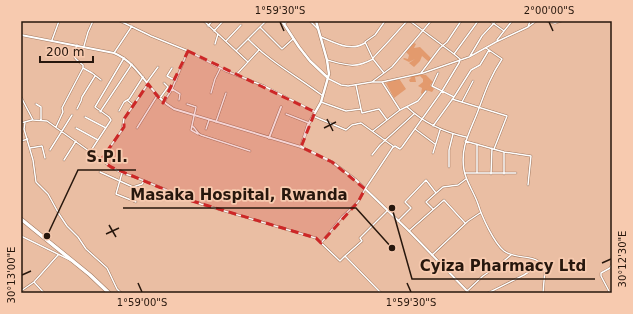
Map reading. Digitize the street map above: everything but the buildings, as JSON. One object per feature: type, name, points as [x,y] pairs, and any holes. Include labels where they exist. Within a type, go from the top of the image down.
[{"type":"highway","points":[[21,219],[74,261],[109,293]]},
{"type":"main road","points":[[282,21],[293,39],[310,61],[328,79]]},
{"type":"main road","points":[[301,147],[309,123],[321,102],[329,71],[316,21]]},
{"type":"street","points":[[52,40],[59,21]]},
{"type":"street","points":[[84,46],[93,21]]},
{"type":"street","points":[[120,21],[151,36],[188,51],[220,68],[264,86],[315,112]]},
{"type":"street","points":[[204,21],[237,50],[248,62]]},
{"type":"street","points":[[208,26],[212,21]]},
{"type":"street","points":[[214,31],[223,21]]},
{"type":"street","points":[[237,50],[266,21]]},
{"type":"street","points":[[284,24],[288,21]]},
{"type":"street","points":[[310,21],[318,29]]},
{"type":"street","points":[[321,37],[348,48],[359,47],[375,35],[385,21]]},
{"type":"street","points":[[327,60],[348,66],[362,64],[373,58],[407,21]]},
{"type":"street","points":[[410,21],[460,59]]},
{"type":"street","points":[[372,82],[403,56],[431,21]]},
{"type":"street","points":[[420,74],[447,42],[461,21]]},
{"type":"street","points":[[454,54],[478,21]]},
{"type":"street","points":[[490,21],[504,31]]},
{"type":"street","points":[[470,56],[482,36],[496,21]]},
{"type":"street","points":[[496,42],[512,21]]},
{"type":"street","points":[[528,27],[530,21]]},
{"type":"street","points":[[328,79],[341,85],[356,85],[382,82],[420,74],[470,56],[528,27],[536,21]]},
{"type":"street","points":[[547,21],[555,23],[561,21]]},
{"type":"street","points":[[226,41],[241,25]]},
{"type":"street","points":[[114,53],[132,26]]},
{"type":"street","points":[[260,27],[282,49],[293,39]]},
{"type":"street","points":[[21,34],[114,53],[132,64],[157,96],[174,109],[301,147],[332,162],[350,174],[409,231],[468,292],[483,276],[511,255]]},
{"type":"street","points":[[215,44],[218,34]]},
{"type":"street","points":[[248,39],[273,62],[323,96]]},
{"type":"street","points":[[365,43],[373,58],[384,73]]},
{"type":"street","points":[[77,45],[73,56],[74,59],[83,65],[83,68],[101,80]]},
{"type":"street","points":[[486,48],[502,59],[488,83],[466,137],[463,156],[465,173],[480,213],[498,244],[505,252],[511,255],[532,258],[541,263],[545,269],[543,293]]},
{"type":"street","points":[[236,75],[259,50]]},
{"type":"street","points":[[433,126],[471,70],[480,64],[489,50]]},
{"type":"street","points":[[164,102],[176,81],[188,51]]},
{"type":"street","points":[[90,152],[111,119],[95,107],[124,58]]},
{"type":"street","points":[[313,116],[346,130],[352,125],[360,123],[400,149],[442,91],[456,69],[460,59]]},
{"type":"street","points":[[100,112],[132,64]]},
{"type":"street","points":[[101,160],[122,130],[124,119],[134,106],[158,67]]},
{"type":"street","points":[[55,127],[63,112],[62,108],[83,68]]},
{"type":"street","points":[[172,68],[167,76],[176,81]]},
{"type":"street","points":[[211,94],[215,78],[220,68]]},
{"type":"street","points":[[438,74],[432,85],[454,97]]},
{"type":"street","points":[[77,109],[82,101],[82,97],[96,76]]},
{"type":"street","points":[[118,111],[143,77]]},
{"type":"street","points":[[462,102],[473,81]]},
{"type":"street","points":[[382,82],[400,110]]},
{"type":"street","points":[[160,98],[168,86],[164,83]]},
{"type":"street","points":[[356,85],[362,113],[379,109],[387,120]]},
{"type":"street","points":[[172,89],[180,94],[179,100]]},
{"type":"street","points":[[373,131],[400,110],[418,102],[426,91]]},
{"type":"street","points":[[216,122],[226,93]]},
{"type":"street","points":[[137,128],[157,96]]},
{"type":"street","points":[[21,97],[33,120]]},
{"type":"street","points":[[452,99],[506,116],[493,149],[491,174]]},
{"type":"street","points":[[127,100],[134,106]]},
{"type":"street","points":[[321,102],[346,111],[361,109]]},
{"type":"street","points":[[36,104],[41,107],[41,120]]},
{"type":"street","points":[[187,104],[196,107],[191,131],[250,151]]},
{"type":"street","points":[[269,138],[281,106]]},
{"type":"street","points":[[407,107],[414,114],[440,130],[466,137]]},
{"type":"street","points":[[286,114],[309,123]]},
{"type":"street","points":[[372,155],[385,140],[414,114]]},
{"type":"street","points":[[50,150],[72,115]]},
{"type":"street","points":[[85,117],[106,128]]},
{"type":"street","points":[[21,123],[33,120],[47,121],[110,167],[122,173],[135,176],[201,204],[316,238],[340,261],[362,240],[360,238],[364,233],[387,211]]},
{"type":"street","points":[[206,129],[209,120]]},
{"type":"street","points":[[25,123],[24,129],[28,139],[36,182],[48,194],[67,226],[86,248],[107,268],[114,284],[121,293]]},
{"type":"street","points":[[192,126],[199,134]]},
{"type":"street","points":[[76,128],[98,140]]},
{"type":"street","points":[[415,129],[436,144]]},
{"type":"street","points":[[433,153],[440,130]]},
{"type":"street","points":[[449,167],[449,150],[452,134]]},
{"type":"street","points":[[21,141],[28,139]]},
{"type":"street","points":[[64,160],[76,141]]},
{"type":"street","points":[[465,141],[504,152],[531,156],[528,185]]},
{"type":"street","points":[[477,144],[477,173]]},
{"type":"street","points":[[30,148],[42,146],[45,158]]},
{"type":"street","points":[[321,243],[342,217],[358,202],[394,146]]},
{"type":"street","points":[[504,152],[504,174]]},
{"type":"street","points":[[100,172],[133,187],[142,184],[144,181]]},
{"type":"street","points":[[122,173],[116,194],[136,202]]},
{"type":"street","points":[[465,173],[516,173]]},
{"type":"street","points":[[433,209],[426,202],[442,187],[458,185],[467,179]]},
{"type":"street","points":[[398,221],[411,208],[405,202],[426,180],[436,193]]},
{"type":"street","points":[[409,231],[444,200],[465,223]]},
{"type":"street","points":[[432,256],[465,223],[480,213]]},
{"type":"street","points":[[21,236],[70,261],[74,261]]},
{"type":"street","points":[[21,291],[34,282],[58,255]]},
{"type":"street","points":[[346,256],[382,293]]},
{"type":"street","points":[[488,293],[524,275],[541,263]]},
{"type":"street","points":[[610,293],[601,276],[602,273],[610,268],[612,264]]},
{"type":"street","points":[[34,282],[44,293]]},
{"type":"highlighted area","points":[[188,51],[315,112],[301,147],[332,162],[365,189],[358,202],[321,243],[316,238],[192,201],[111,167],[101,160],[124,127],[124,119],[148,84],[163,103]]},
{"type":"shaded area","points":[[414,43],[416,44],[414,48],[420,47],[431,58],[429,62],[422,56],[420,61],[414,67],[409,63],[415,59],[409,62],[403,59],[408,59],[409,55],[406,52]]},
{"type":"shaded area","points":[[419,74],[426,75],[433,82],[430,85],[434,89],[432,92],[426,90],[422,94],[421,93],[422,88],[418,86],[423,82],[423,79],[420,76],[415,77],[416,82],[410,82],[409,80],[411,78],[408,76]]},
{"type":"shaded area","points":[[398,79],[406,89],[394,98],[386,83]]},
{"type":"place","name":"Cyiza Pharmacy Ltd","points":[[392,208]]},
{"type":"place","name":"S.P.I.","points":[[47,236]]},
{"type":"place","name":"Masaka Hospital, Rwanda","points":[[392,248]]}]
